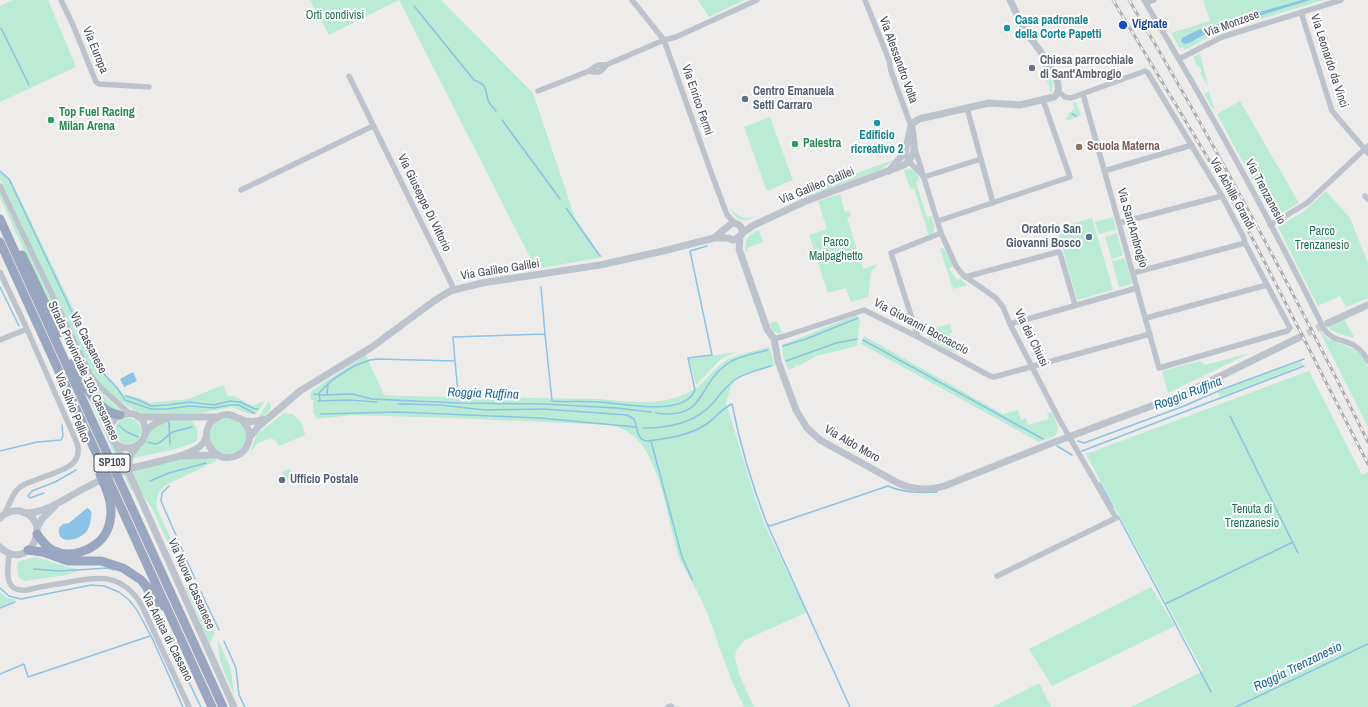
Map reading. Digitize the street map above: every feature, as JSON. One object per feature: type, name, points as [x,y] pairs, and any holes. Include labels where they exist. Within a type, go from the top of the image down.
[{"type":"highway","points":[[0,216],[29,268],[84,385],[103,407],[112,414],[120,415]]},
{"type":"highway","name":"Strada Provinciale 103 Cassanese","points":[[0,219],[223,707]]},
{"type":"highway","name":"Strada Provinciale 103 Cassanese","points":[[0,242],[212,707]]},
{"type":"highway","name":"SP103","points":[[37,531],[44,544],[53,550],[66,553],[81,552],[94,546],[102,538],[108,530],[111,518],[110,503],[107,491],[65,393],[47,345]]},
{"type":"highway","points":[[28,550],[41,551],[56,558],[70,562],[98,561],[110,563],[127,569],[139,578],[160,605],[206,707]]},
{"type":"street","name":"Via Europa","points":[[61,0],[73,25],[96,82],[99,84],[149,87]]},
{"type":"street","name":"Via Enrico Fermi","points":[[632,0],[664,40],[727,215]]},
{"type":"street","points":[[538,91],[589,71],[596,73],[602,71],[606,65],[664,40],[676,37],[757,0]]},
{"type":"street","name":"Via Alessandro Volta","points":[[865,0],[889,60],[891,71],[911,126],[915,149]]},
{"type":"street","points":[[1010,0],[1029,36],[1040,49],[1054,75],[1058,83],[1059,92],[1069,98],[1083,94]]},
{"type":"street","points":[[1145,2],[1154,0]]},
{"type":"street","name":"Via Monzese","points":[[1179,59],[1222,37],[1341,0]]},
{"type":"street","name":"Via Trenzanesio","points":[[1145,2],[1214,121],[1326,333],[1356,346],[1366,354],[1368,361]]},
{"type":"street","name":"Via Leonardo da Vinci","points":[[1301,12],[1332,111],[1367,149]]},
{"type":"street","name":"Via Achille Grandi","points":[[1083,94],[1145,72],[1149,73],[1222,196],[1290,328],[1287,331],[1159,368]]},
{"type":"street","name":"Via Giuseppe Di Vittorio","points":[[349,76],[454,289]]},
{"type":"street","points":[[889,171],[904,152],[911,126],[919,119],[993,103],[1020,105],[1055,96],[1059,92]]},
{"type":"street","name":"Via Sant'Ambrogio","points":[[1083,94],[1159,368]]},
{"type":"street","points":[[938,221],[1070,177],[1043,100]]},
{"type":"street","points":[[967,108],[993,203]]},
{"type":"street","points":[[241,190],[373,126]]},
{"type":"street","points":[[1104,171],[1192,145]]},
{"type":"street","points":[[904,152],[915,149]]},
{"type":"street","points":[[909,162],[915,149]]},
{"type":"street","name":"Via dei Chiusi","points":[[915,149],[941,233],[956,266],[965,277],[999,301],[1069,437],[1116,518],[997,576]]},
{"type":"street","points":[[1270,225],[1308,203],[1367,149]]},
{"type":"street","name":"Via dei Chiusi","points":[[904,152],[909,162],[918,169],[924,177]]},
{"type":"street","points":[[924,177],[981,159]]},
{"type":"street","name":"Via Galileo Galilei","points":[[741,236],[754,225],[835,190],[901,167],[909,162]]},
{"type":"street","name":"Via Cassanese","points":[[0,186],[91,376],[100,387],[129,413]]},
{"type":"street","points":[[1119,223],[1222,196]]},
{"type":"street","points":[[714,238],[736,239],[741,236],[742,230],[738,224],[727,215]]},
{"type":"street","points":[[727,215],[726,234],[730,238]]},
{"type":"street","points":[[726,228],[730,224],[738,224]]},
{"type":"street","name":"Via Galileo Galilei","points":[[738,224],[754,225]]},
{"type":"street","name":"Via Galileo Galilei","points":[[249,438],[270,416],[300,391],[372,347],[434,301],[454,289],[482,283],[609,264],[714,238],[726,228]]},
{"type":"street","points":[[918,337],[891,253],[941,233]]},
{"type":"street","name":"Via Aldo Moro","points":[[741,236],[740,249],[767,329],[774,339],[780,367],[796,410],[807,428],[820,440],[907,486],[928,488],[944,486],[1186,393],[1298,338]]},
{"type":"street","name":"Via Aldo Moro","points":[[730,238],[740,249]]},
{"type":"street","points":[[1133,273],[1245,243]]},
{"type":"street","points":[[965,277],[1058,252],[1060,254],[1075,305]]},
{"type":"street","points":[[0,272],[27,329],[0,340]]},
{"type":"street","points":[[1146,318],[1267,284]]},
{"type":"street","points":[[1010,324],[1137,288]]},
{"type":"street","points":[[1328,323],[1368,305]]},
{"type":"street","name":"Via Giovanni Boccaccio","points":[[774,339],[864,310],[992,377],[1150,334]]},
{"type":"street","name":"Via Silvio Pellico","points":[[13,495],[17,489],[24,484],[70,466],[78,453],[77,443],[27,329]]},
{"type":"street","points":[[137,446],[126,448],[116,444],[111,437],[110,429],[113,421],[120,415],[129,413],[138,417],[168,418],[218,417],[230,415],[254,422],[270,416]]},
{"type":"street","points":[[138,417],[144,424],[145,433]]},
{"type":"street","points":[[191,417],[200,423],[206,434],[209,448],[217,455]]},
{"type":"street","points":[[177,457],[198,448],[203,443],[210,424],[218,417]]},
{"type":"street","points":[[128,470],[129,459],[145,433],[155,423],[168,418]]},
{"type":"street","points":[[2,517],[10,512],[39,511],[113,475],[146,464],[177,457],[217,455],[228,458],[238,456],[245,449],[249,438],[248,428],[241,419]]},
{"type":"street","name":"Via Nuova Cassanese","points":[[116,444],[234,707]]},
{"type":"street","points":[[13,495],[14,505],[33,519],[37,531]]},
{"type":"street","points":[[2,517],[13,495]]},
{"type":"street","points":[[0,547],[10,553],[19,554],[28,550],[35,542],[37,531],[42,519],[60,502]]},
{"type":"street","name":"Via Antica di Cassano","points":[[10,553],[7,577],[10,584],[18,589],[27,590],[94,577],[121,584],[136,596],[189,707]]},
{"type":"green space","points":[[13,0],[48,0],[76,67],[0,102],[0,6]]},
{"type":"green space","name":"Orti condivisi","points":[[310,0],[399,0],[329,35]]},
{"type":"green space","points":[[399,0],[441,0],[533,93],[575,218],[602,257],[536,269]]},
{"type":"green space","points":[[698,0],[744,0],[709,17]]},
{"type":"green space","points":[[1203,0],[1323,0],[1212,35],[1185,50],[1183,47],[1180,48],[1171,33],[1210,21]]},
{"type":"green space","points":[[1037,50],[1046,65],[1053,83],[1051,93]]},
{"type":"green space","points":[[1200,54],[1208,86],[1200,73],[1202,71],[1199,66],[1197,66],[1193,57]]},
{"type":"green space","points":[[1209,91],[1214,108],[1213,109],[1204,94]]},
{"type":"green space","points":[[1240,101],[1299,203],[1275,217],[1272,216],[1217,114]]},
{"type":"green space","points":[[1073,102],[1076,102],[1081,116],[1067,121],[1066,118],[1069,115],[1068,114],[1074,109]]},
{"type":"green space","points":[[770,117],[793,180],[767,191],[744,127]]},
{"type":"green space","points":[[893,160],[880,170],[809,197],[807,192]]},
{"type":"green space","points":[[904,170],[915,170],[918,175],[919,180],[916,182],[927,217],[931,216],[934,224],[934,232],[929,236],[914,188],[910,189]]},
{"type":"green space","points":[[0,172],[11,180],[99,362],[106,374],[123,394],[140,398],[149,403],[188,399],[223,385],[228,396],[234,396],[252,406],[265,401],[256,414],[249,414],[232,407],[201,413],[143,414],[127,406],[99,383],[88,367],[0,179]]},
{"type":"green space","points":[[0,189],[87,377],[101,393],[121,410],[112,410],[96,395],[74,359],[0,198]]},
{"type":"green space","name":"Parco Trenzanesio","points":[[1326,191],[1350,218],[1368,263],[1368,298],[1346,307],[1340,296],[1318,306],[1278,227],[1303,212]]},
{"type":"green space","name":"Parco Malpaghetto","points":[[840,194],[845,212],[849,211],[851,216],[847,217],[863,269],[878,264],[871,272],[868,297],[851,302],[846,288],[828,293],[809,235],[827,229],[818,201]]},
{"type":"green space","points":[[729,206],[742,217],[749,218],[758,216],[748,220],[740,220],[734,215]]},
{"type":"green space","points":[[1113,217],[1116,230],[1099,234],[1095,222]]},
{"type":"green space","points":[[1092,218],[1113,290],[1077,300],[1057,228]]},
{"type":"green space","points":[[759,230],[763,242],[747,248],[748,251],[746,252],[746,241],[752,233]]},
{"type":"green space","points":[[1117,233],[1123,255],[1112,259],[1105,237]]},
{"type":"green space","points":[[944,248],[953,266],[949,269],[957,280],[960,278],[967,285],[953,289],[940,249]]},
{"type":"green space","points":[[1125,258],[1132,284],[1119,287],[1112,261]]},
{"type":"green space","points":[[856,315],[860,319],[857,346],[816,356],[799,366],[796,364],[795,367],[788,370],[783,356],[782,345]]},
{"type":"green space","points":[[1344,319],[1354,337],[1353,338],[1332,331],[1328,326]]},
{"type":"green space","points":[[777,321],[782,333],[777,333],[774,331],[769,324]]},
{"type":"green space","points":[[950,324],[952,332],[949,334],[953,347],[956,346],[954,353],[928,338],[925,331]]},
{"type":"green space","points":[[1318,328],[1327,338],[1356,350],[1363,357],[1368,367],[1368,427]]},
{"type":"green space","points":[[864,336],[1003,414],[1018,410],[1021,420],[1026,418],[1028,425],[1049,419],[1047,413],[1052,412],[1058,432],[1056,435],[1039,442],[861,344]]},
{"type":"green space","points":[[769,347],[775,366],[738,376],[731,386],[726,403],[765,526],[807,612],[745,640],[736,650],[735,658],[739,674],[754,707],[744,707],[735,688],[701,599],[678,554],[656,472],[644,448],[631,434],[613,425],[351,415],[317,419],[313,412],[313,400],[311,400],[310,397],[314,389],[366,355],[384,395],[600,399],[636,402],[659,401],[671,399],[693,390],[725,361]]},
{"type":"green space","points":[[738,352],[722,358],[696,385],[689,359]]},
{"type":"green space","points":[[1250,353],[1168,393],[1162,371],[1200,361],[1205,365]]},
{"type":"green space","points":[[1301,361],[1303,365],[1220,397],[1217,392]]},
{"type":"green space","name":"Tenuta di Trenzanesio","points":[[1309,371],[1362,475],[1368,472],[1368,707],[1131,707],[1203,671],[1086,454]]},
{"type":"green space","points":[[87,394],[112,416],[107,428],[107,434],[117,450],[133,490],[131,491]]},
{"type":"green space","points":[[269,401],[271,407],[269,412],[258,418]]},
{"type":"green space","points":[[284,413],[293,414],[302,423],[305,435],[279,446],[276,441],[271,438],[258,443],[250,452],[257,434]]},
{"type":"green space","points":[[128,418],[137,422],[141,431],[137,440],[128,444],[119,440],[115,431],[119,422]]},
{"type":"green space","points":[[231,418],[241,423],[245,429],[245,443],[241,449],[235,453],[225,454],[215,449],[211,443],[210,433],[215,423],[221,419]]},
{"type":"green space","points":[[169,420],[190,420],[193,422],[197,430],[196,442],[176,449],[133,458],[149,432]]},
{"type":"green space","points":[[209,458],[218,460],[166,485],[159,493],[156,505],[191,582],[183,577],[153,510],[141,492],[132,472],[177,459]]},
{"type":"green space","points":[[290,469],[294,478],[292,483],[286,480],[282,472]]},
{"type":"green space","points":[[36,557],[81,570],[66,575],[25,581],[22,580],[18,574],[17,563]]},
{"type":"green space","points":[[185,587],[195,590],[215,633],[210,644]]},
{"type":"green space","points":[[1151,587],[1175,626],[1052,686],[1029,649]]},
{"type":"green space","points":[[0,592],[8,598],[16,600],[0,607]]},
{"type":"green space","points":[[218,640],[231,669],[234,694],[225,675],[219,654]]},
{"type":"green space","points":[[1039,683],[1051,707],[992,707]]},
{"type":"water","points":[[1302,0],[1310,0],[1211,31],[1189,43],[1184,44],[1181,41],[1182,38],[1200,29]]},
{"type":"water","points":[[133,372],[137,381],[124,387],[120,379]]},
{"type":"water","points":[[87,508],[91,511],[92,515],[86,532],[77,538],[68,540],[61,537],[59,528],[63,524],[69,523]]},
{"type":"waterway","points":[[414,6],[474,80],[484,86],[490,104],[496,111]]},
{"type":"waterway","points":[[1,28],[29,85]]},
{"type":"waterway","points":[[1072,114],[1076,116]]},
{"type":"waterway","points":[[502,120],[560,199]]},
{"type":"waterway","points":[[0,171],[9,179],[88,346],[103,373],[118,389],[125,400],[151,409],[167,409],[189,406],[214,408],[239,405],[254,413]]},
{"type":"waterway","points":[[566,208],[600,256]]},
{"type":"waterway","points":[[320,401],[319,393],[332,380],[354,366],[370,360],[455,361],[453,337],[545,334],[552,401],[599,402],[651,407],[678,404],[689,399],[695,390],[688,358],[712,355],[690,251],[707,246]]},
{"type":"waterway","points":[[0,287],[19,326]]},
{"type":"waterway","points":[[541,287],[545,334]]},
{"type":"waterway","name":"Roggia Ruffina","points":[[783,346],[806,339],[858,318]]},
{"type":"waterway","points":[[786,361],[836,343],[857,339]]},
{"type":"waterway","points":[[863,340],[1043,439]]},
{"type":"waterway","name":"Roggia Ruffina","points":[[656,413],[672,414],[684,411],[693,406],[717,373],[731,361],[768,350]]},
{"type":"waterway","name":"Roggia Ruffina","points":[[1078,441],[1084,443],[1304,359]]},
{"type":"waterway","points":[[455,361],[458,392]]},
{"type":"waterway","points":[[643,428],[663,427],[690,420],[706,410],[736,379],[771,366]]},
{"type":"waterway","points":[[1082,451],[1304,366]]},
{"type":"waterway","points":[[327,395],[328,385]]},
{"type":"waterway","name":"Roggia Ruffina","points":[[314,394],[352,394],[372,399],[458,403],[544,404],[616,408],[651,412]]},
{"type":"waterway","name":"Roggia Ruffina","points":[[126,396],[151,406],[189,402],[214,405],[230,401],[240,402],[258,409]]},
{"type":"waterway","points":[[318,401],[348,400],[377,402]]},
{"type":"waterway","points":[[398,404],[440,405],[485,410],[543,409],[627,415],[634,419],[639,436],[643,440],[647,441]]},
{"type":"waterway","points":[[648,441],[692,432],[709,423],[732,404],[751,480],[767,524],[770,526],[888,486],[912,492],[937,492]]},
{"type":"waterway","points":[[321,414],[397,412],[540,418],[636,427]]},
{"type":"waterway","points":[[1230,416],[1298,553]]},
{"type":"waterway","name":"Roggia Trenzanesio","points":[[169,422],[170,444]]},
{"type":"waterway","name":"Roggia Ruffina","points":[[0,451],[37,442],[61,440],[63,436],[62,425]]},
{"type":"waterway","points":[[118,425],[127,432],[138,437]]},
{"type":"waterway","name":"Roggia Trenzanesio","points":[[148,442],[156,444],[159,443],[173,432],[192,427]]},
{"type":"waterway","points":[[651,441],[682,557],[692,579]]},
{"type":"waterway","points":[[1057,446],[1072,455]]},
{"type":"waterway","points":[[150,481],[169,473],[206,463]]},
{"type":"waterway","points":[[44,493],[30,498],[28,496],[32,491],[55,482],[76,470]]},
{"type":"waterway","points":[[1100,483],[1113,507]]},
{"type":"waterway","name":"Roggia Trenzanesio","points":[[169,486],[162,493],[161,501],[195,579]]},
{"type":"waterway","points":[[1118,516],[1165,604],[1293,542]]},
{"type":"waterway","points":[[767,524],[850,707]]},
{"type":"waterway","points":[[34,569],[60,571],[108,568],[114,570]]},
{"type":"waterway","points":[[0,588],[9,596],[21,599],[91,585],[104,586],[119,592],[129,600],[137,610],[153,640],[183,707]]},
{"type":"waterway","points":[[142,587],[201,707]]},
{"type":"waterway","name":"Roggia Trenzanesio","points":[[201,592],[219,630]]},
{"type":"waterway","name":"Roggia Trenzanesio","points":[[0,608],[15,602]]},
{"type":"waterway","points":[[1165,604],[1211,692]]},
{"type":"waterway","points":[[0,674],[24,664],[28,677],[150,636]]},
{"type":"waterway","name":"Roggia Trenzanesio","points":[[224,641],[236,668],[239,695],[245,707]]},
{"type":"waterway","name":"Roggia Trenzanesio","points":[[1236,707],[1368,644]]},
{"type":"tunnel","points":[[1298,338],[1328,323]]},
{"type":"railway","points":[[1113,0],[1224,185],[1368,464]]},
{"type":"railway","points":[[1129,0],[1161,54],[1253,219],[1312,330],[1368,442]]},
{"type":"place","name":"Vignate","points":[[1123,25]]},
{"type":"place","name":"Casa padronale della Corte Papetti","points":[[1007,28]]},
{"type":"place","name":"Chiesa parrocchiale di Sant'Ambrogio","points":[[1032,68]]},
{"type":"place","name":"Centro Emanuela Setti Carraro","points":[[745,99]]},
{"type":"place","name":"Top Fuel Racing Milan Arena","points":[[51,120]]},
{"type":"place","name":"Edificio ricreativo 2","points":[[877,123]]},
{"type":"place","name":"Palestra","points":[[795,144]]},
{"type":"place","name":"Scuola Materna","points":[[1079,147]]},
{"type":"place","name":"Oratorio San Giovanni Bosco","points":[[1089,237]]},
{"type":"place","name":"Ufficio Postale","points":[[282,480]]}]
